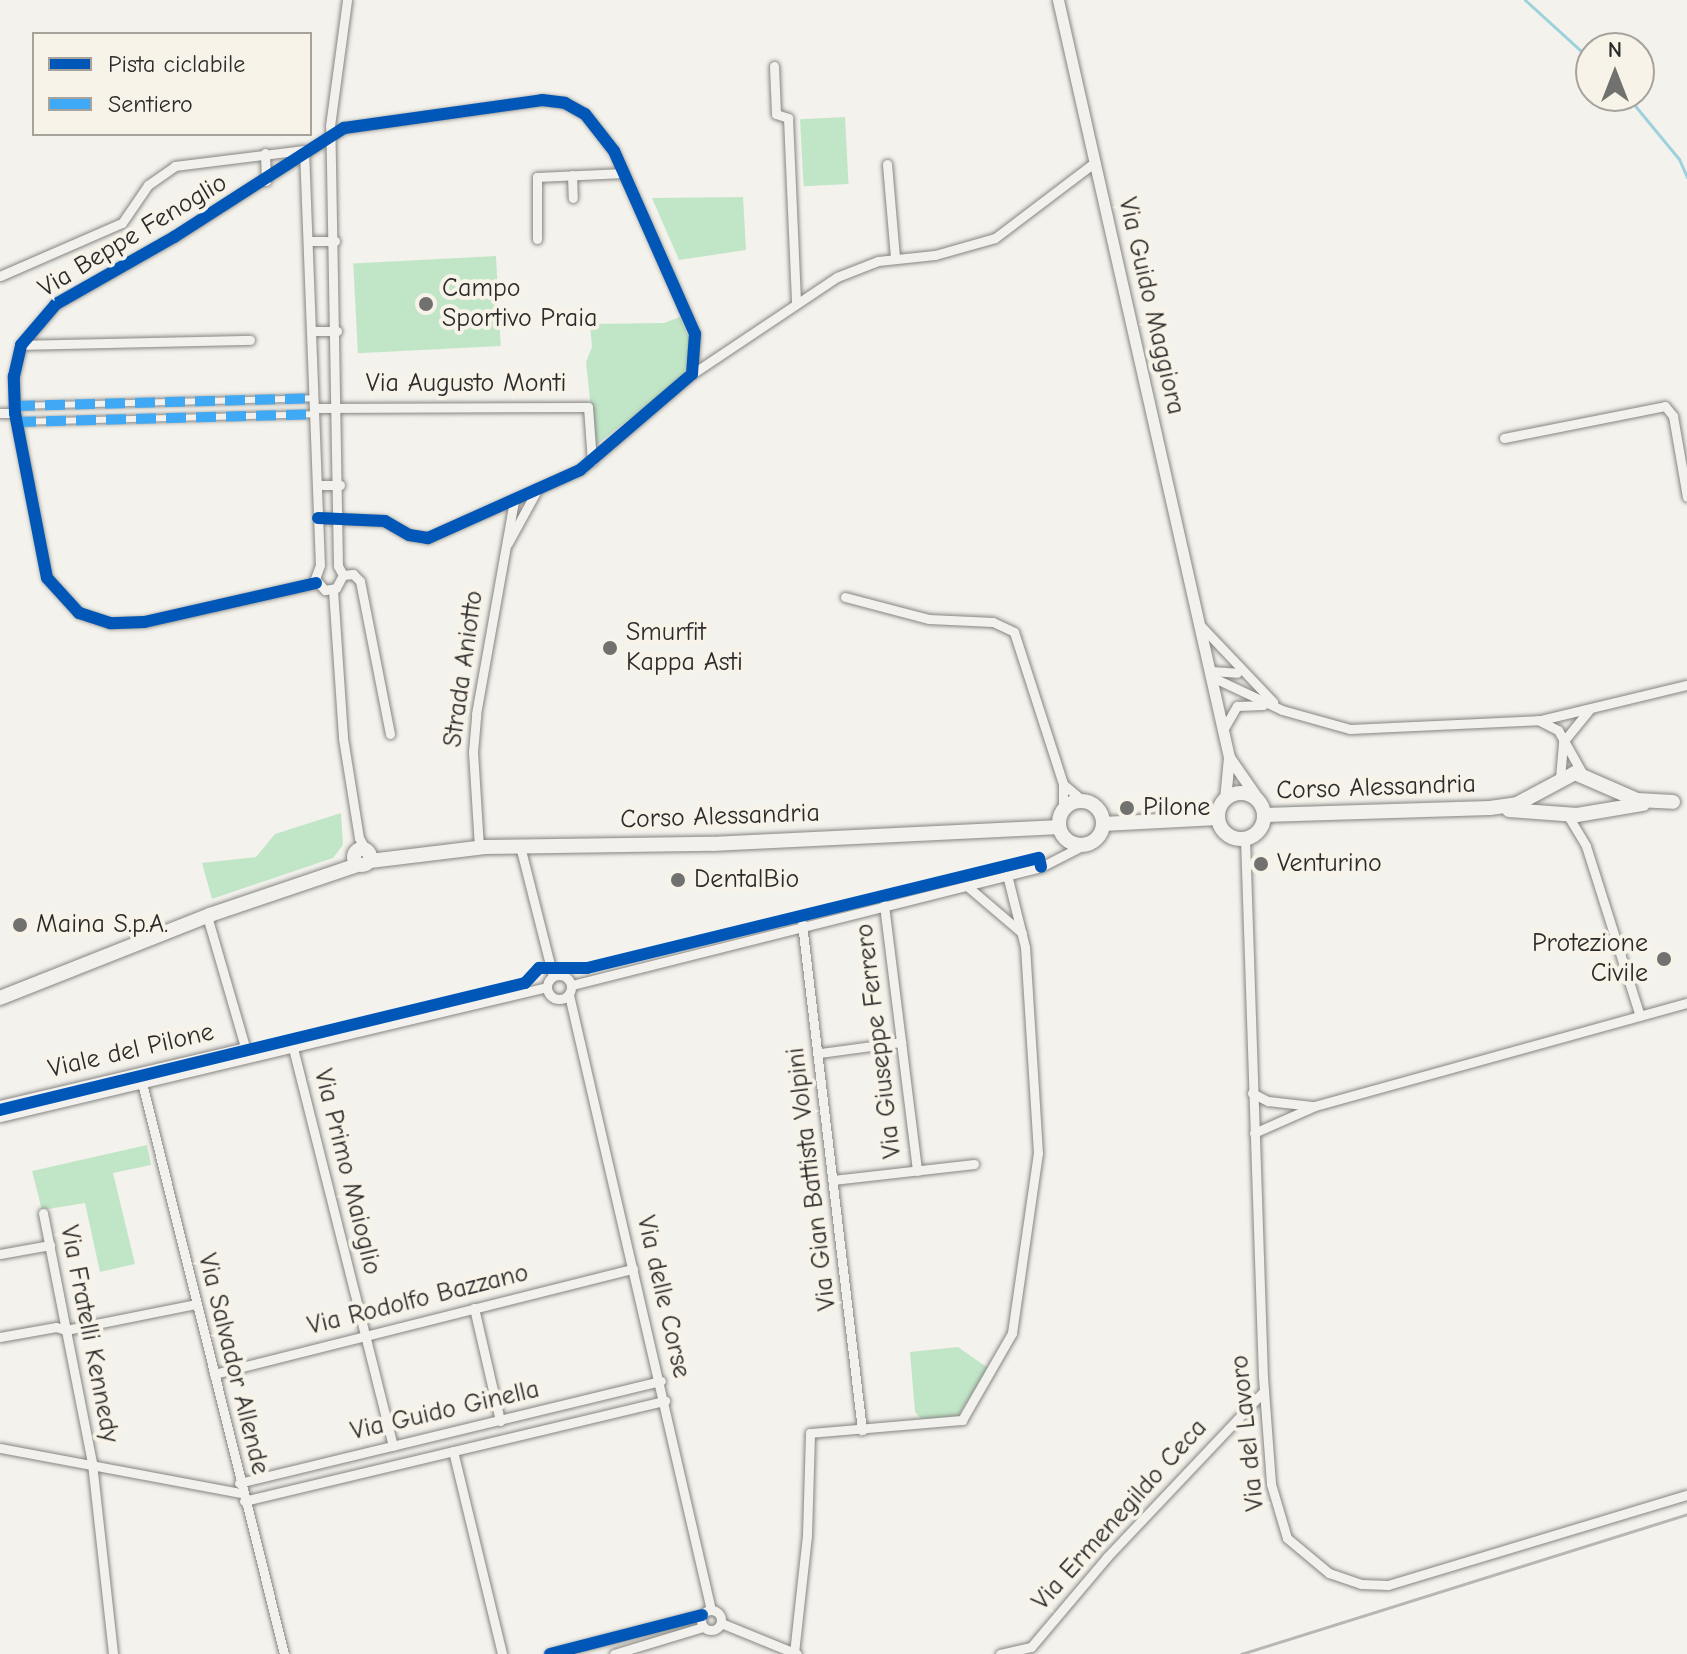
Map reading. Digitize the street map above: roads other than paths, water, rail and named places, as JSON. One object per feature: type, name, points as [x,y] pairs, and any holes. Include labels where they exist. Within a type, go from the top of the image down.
[{"type":"main road","name":"Corso Alessandria","points":[[1490,808],[1517,804],[1559,778],[1587,778],[1637,800],[1680,802]]},
{"type":"main road","points":[[1559,778],[1552,797],[1570,813],[1594,799],[1587,778]]},
{"type":"main road","name":"Corso Alessandria","points":[[1225,799],[1245,793],[1258,799],[1264,815],[1257,832],[1245,838]]},
{"type":"main road","points":[[1218,818],[1225,799]]},
{"type":"main road","points":[[1083,801],[1100,811],[1103,824],[1094,841],[1082,846],[1070,843],[1059,827],[1063,809],[1083,801]]},
{"type":"main road","name":"Corso Alessandria","points":[[1264,815],[1490,808],[1570,813],[1680,802]]},
{"type":"main road","points":[[1103,824],[1218,818]]},
{"type":"main road","points":[[1218,818],[1230,836],[1245,838]]},
{"type":"main road","name":"Corso Alessandria","points":[[365,854],[479,847],[713,844],[1059,827]]},
{"type":"main road","points":[[0,998],[207,916],[340,870],[365,854]]},
{"type":"street","name":"Via Augusto Monti","points":[[341,571],[333,135],[347,0]]},
{"type":"street","name":"Via Guido Maggiora","points":[[1058,0],[1212,674],[1229,757],[1225,799]]},
{"type":"street","points":[[774,66],[776,114],[788,118],[796,304]]},
{"type":"street","name":"Via Beppe Fenoglio","points":[[21,345],[56,304],[266,181],[333,135],[353,126],[542,100],[565,103],[601,129],[624,173],[695,334],[692,374]]},
{"type":"street","points":[[0,276],[122,223],[148,185],[175,166],[301,148],[307,154],[320,565],[316,583]]},
{"type":"street","points":[[265,153],[266,181]]},
{"type":"street","points":[[318,518],[385,521],[409,535],[428,538],[537,490],[592,461],[692,374],[837,277],[895,258],[935,255],[995,238],[1095,162]]},
{"type":"street","points":[[887,164],[895,258]]},
{"type":"street","points":[[537,239],[535,179],[624,173]]},
{"type":"street","points":[[572,175],[573,198]]},
{"type":"street","points":[[310,241],[335,241]]},
{"type":"street","points":[[313,331],[337,331]]},
{"type":"street","points":[[250,340],[21,345],[14,376],[15,414],[47,578],[79,613],[110,623],[144,622],[316,583],[333,590]]},
{"type":"street","name":"Via Augusto Monti","points":[[315,406],[588,407],[592,461]]},
{"type":"street","points":[[15,414],[315,406]]},
{"type":"street","points":[[0,413],[315,406]]},
{"type":"street","points":[[1504,438],[1665,406],[1673,416],[1687,497]]},
{"type":"street","points":[[317,485],[340,485]]},
{"type":"street","name":"Strada Aniotto","points":[[506,545],[537,490]]},
{"type":"street","name":"Strada Aniotto","points":[[479,847],[473,752],[514,500]]},
{"type":"street","points":[[320,565],[353,574],[360,581],[390,734]]},
{"type":"street","points":[[341,571],[333,590],[341,716],[365,854]]},
{"type":"street","points":[[845,597],[929,619],[993,622],[1014,632],[1063,784],[1063,809]]},
{"type":"street","name":"Via Guido Maggiora","points":[[1199,622],[1247,679],[1282,710]]},
{"type":"street","name":"Via Guido Maggiora","points":[[1212,674],[1224,669],[1247,679]]},
{"type":"street","name":"Via Guido Maggiora","points":[[1212,674],[1282,710]]},
{"type":"street","name":"Via Guido Maggiora","points":[[1223,730],[1240,703],[1360,730],[1538,720],[1687,685]]},
{"type":"street","points":[[1559,778],[1563,742],[1589,710]]},
{"type":"street","points":[[1538,720],[1558,730],[1587,778]]},
{"type":"street","name":"Via Guido Maggiora","points":[[1229,757],[1258,799]]},
{"type":"street","points":[[1063,784],[1083,801]]},
{"type":"street","points":[[1570,813],[1586,846],[1640,1016]]},
{"type":"street","name":"Via del Lavoro","points":[[1245,838],[1264,1391],[1271,1484],[1287,1538],[1329,1573],[1361,1584],[1388,1585],[1687,1495]]},
{"type":"street","points":[[520,846],[553,976],[547,987],[557,999],[570,990],[802,924],[1041,867],[1082,846]]},
{"type":"street","points":[[550,1654],[702,1615],[711,1610],[721,1623],[796,1654],[807,1535],[810,1433],[962,1420],[1012,1333],[1038,1153],[1022,933],[1007,875]]},
{"type":"street","points":[[967,886],[1022,933]]},
{"type":"street","name":"Via Giuseppe Ferrero","points":[[884,905],[917,1171]]},
{"type":"street","points":[[207,916],[245,1047]]},
{"type":"street","name":"Via Gian Battista Volpini","points":[[802,924],[820,1053],[862,1430]]},
{"type":"street","points":[[553,976],[565,976],[570,990]]},
{"type":"street","name":"Viale del Pilone","points":[[0,1117],[547,987]]},
{"type":"street","name":"Via delle Corse","points":[[570,990],[711,1610]]},
{"type":"street","points":[[1254,1133],[1315,1106],[1687,1003]]},
{"type":"street","points":[[820,1053],[901,1042]]},
{"type":"street","name":"Viale del Pilone","points":[[0,1105],[245,1047],[248,1058]]},
{"type":"street","name":"Via Primo Maioglio","points":[[293,1048],[393,1446]]},
{"type":"street","name":"Via Salvador Allende","points":[[142,1083],[241,1492],[284,1654]]},
{"type":"street","points":[[1252,1093],[1268,1101],[1315,1106]]},
{"type":"street","points":[[833,1180],[974,1164]]},
{"type":"street","name":"Via Fratelli Kennedy","points":[[43,1213],[92,1463],[113,1654]]},
{"type":"street","points":[[0,1254],[50,1245]]},
{"type":"street","name":"Via Rodolfo Bazzano","points":[[214,1374],[633,1269]]},
{"type":"street","points":[[0,1337],[56,1327],[66,1330],[196,1304]]},
{"type":"street","points":[[474,1308],[500,1421]]},
{"type":"street","name":"Via Guido Ginella","points":[[241,1492],[393,1446],[661,1381]]},
{"type":"street","name":"Via Ermenegildo Ceca","points":[[1000,1654],[1031,1647],[1138,1523],[1264,1391]]},
{"type":"street","name":"Via Guido Ginella","points":[[241,1492],[453,1451],[665,1401]]},
{"type":"street","points":[[0,1448],[241,1492]]},
{"type":"street","name":"Via Guido Ginella","points":[[453,1451],[502,1654]]},
{"type":"street","points":[[702,1615],[703,1627]]},
{"type":"street","points":[[614,1654],[703,1627],[714,1630],[721,1623]]},
{"type":"waterway","points":[[1525,0],[1575,45]]},
{"type":"waterway","points":[[1640,112],[1679,159],[1687,177]]},
{"type":"railway","points":[[1241,1654],[1687,1514]]},
{"type":"place","name":"Campo Sportivo Praia","points":[[426,304]]},
{"type":"place","name":"Smurfit Kappa Asti","points":[[610,648]]},
{"type":"place","name":"Pilone","points":[[1127,808]]},
{"type":"place","name":"Venturino","points":[[1261,864]]},
{"type":"place","name":"DentalBio","points":[[678,880]]},
{"type":"place","name":"Maina S.p.A.","points":[[20,925]]},
{"type":"place","name":"Protezione Civile","points":[[1664,959]]}]
